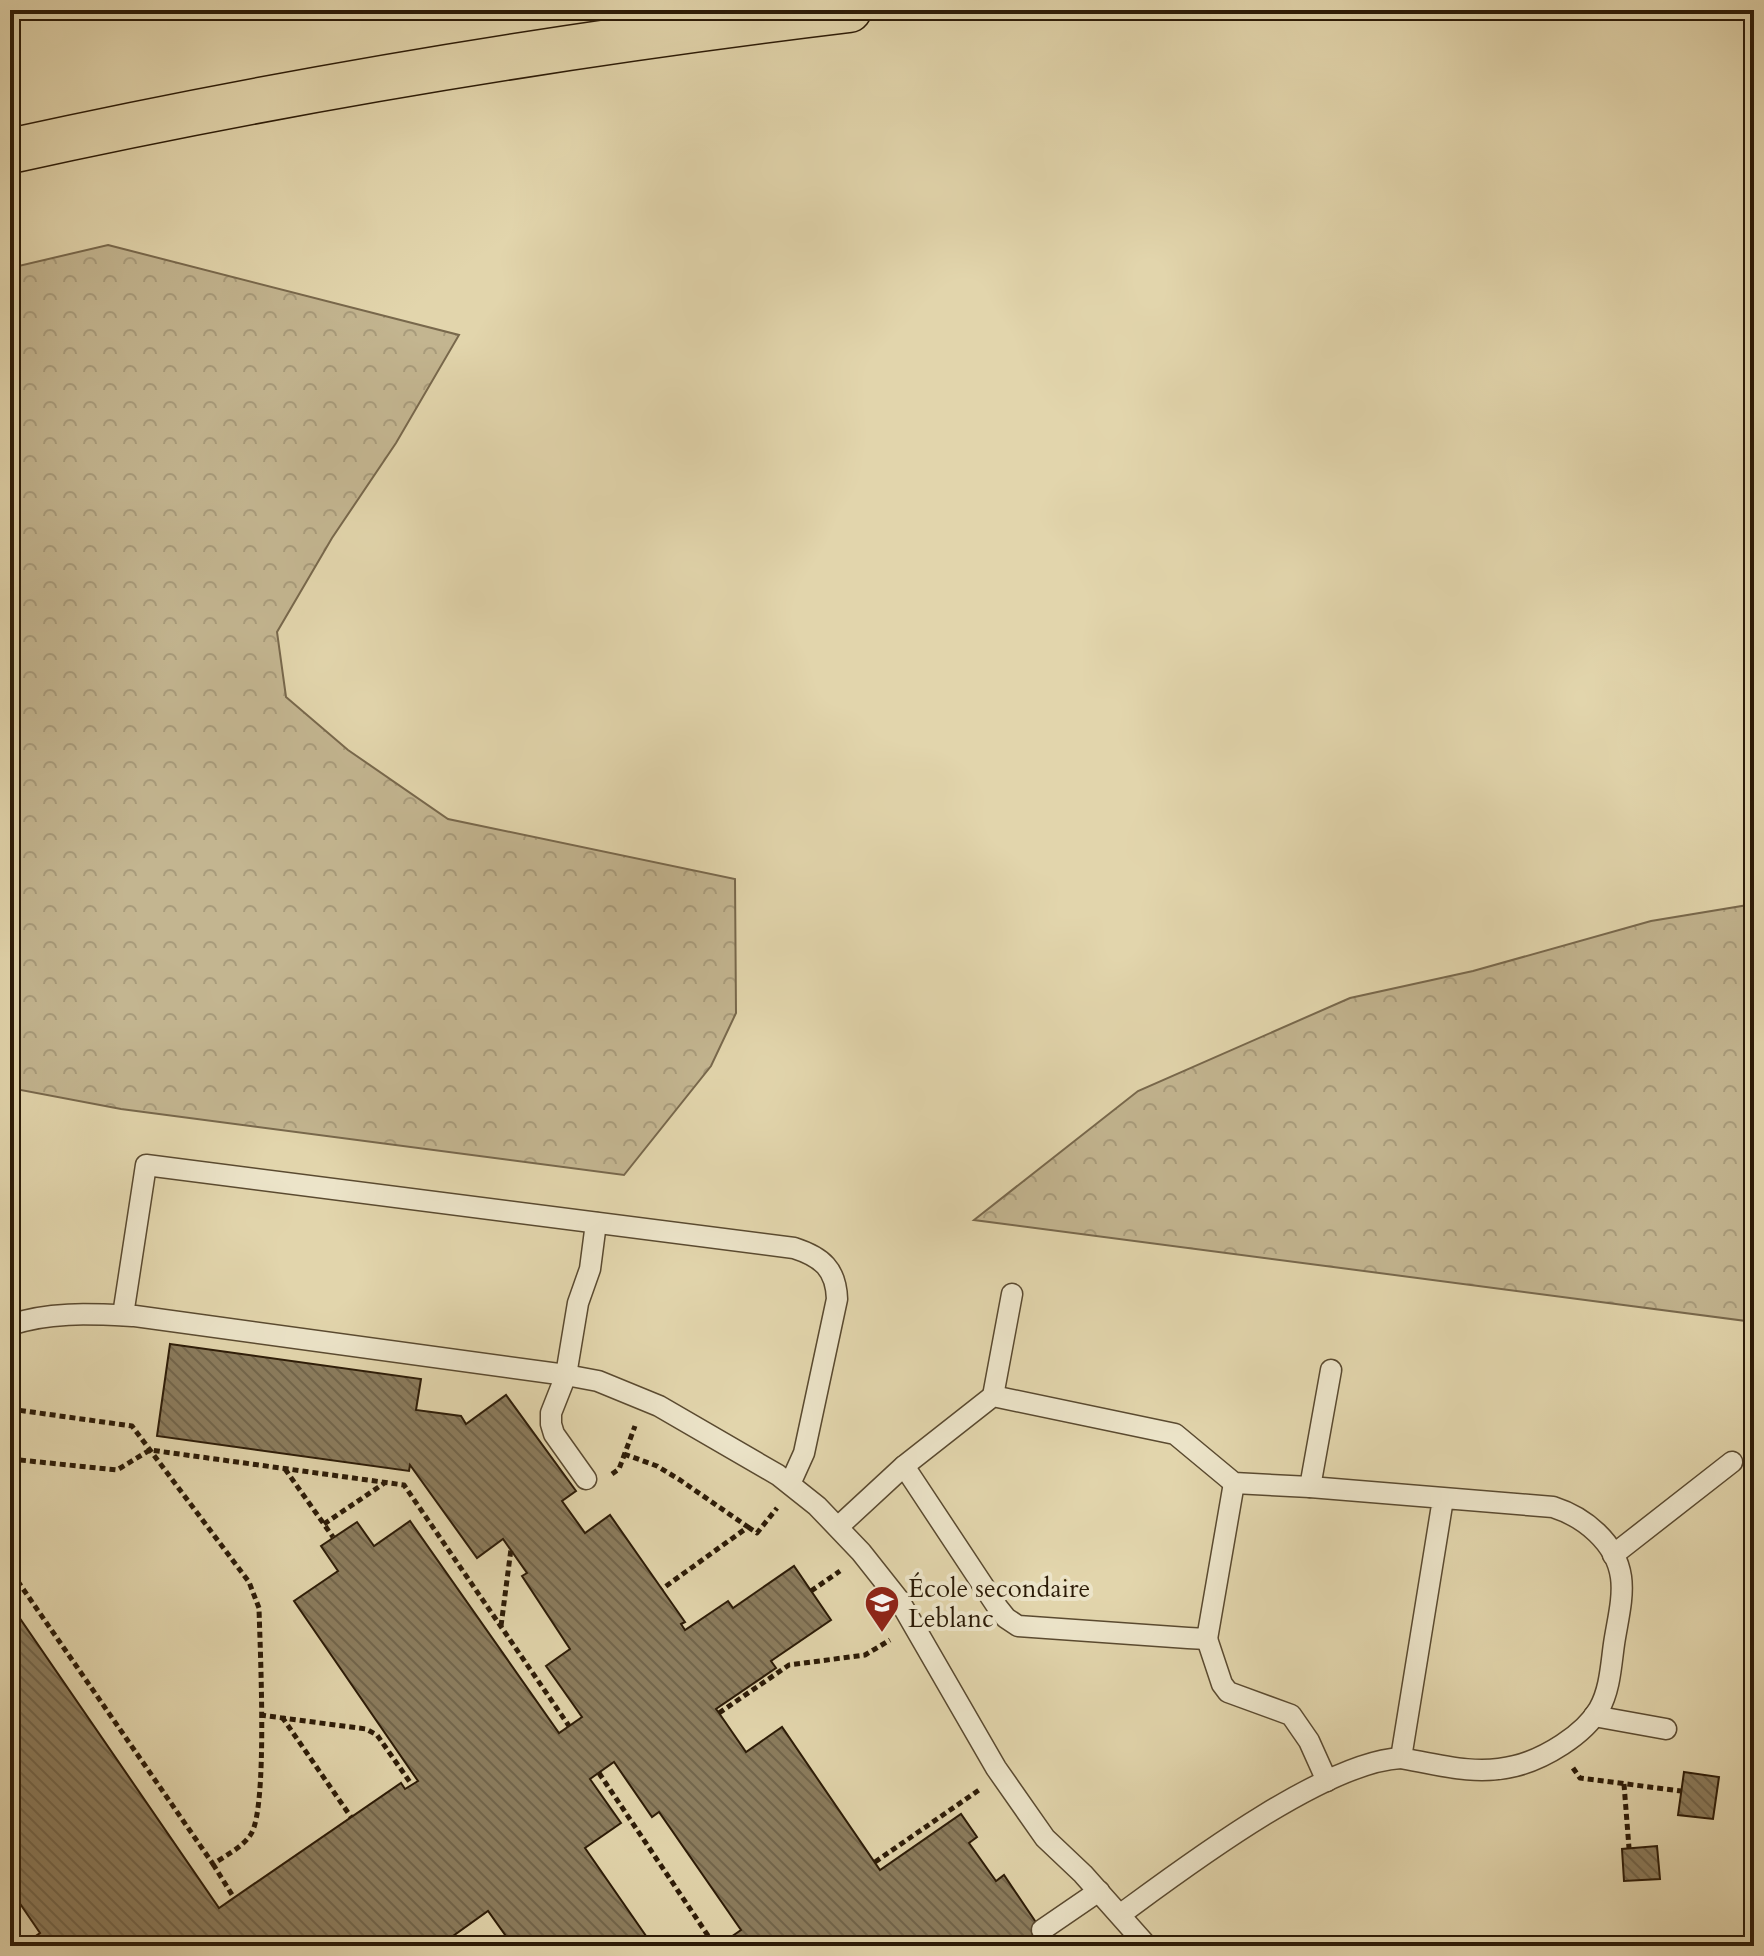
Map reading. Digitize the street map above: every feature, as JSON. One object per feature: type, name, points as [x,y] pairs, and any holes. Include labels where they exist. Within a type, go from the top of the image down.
[{"type":"highway","points":[[10,151],[417,72],[673,32],[849,10]]},
{"type":"lane","points":[[123,1315],[146,1165],[794,1248],[821,1259],[831,1270],[836,1283],[834,1312],[804,1453],[790,1484]]},
{"type":"lane","points":[[586,1479],[551,1424],[551,1413],[566,1375],[578,1303],[590,1269],[596,1223]]},
{"type":"lane","points":[[838,1527],[904,1466],[993,1396],[1012,1294]]},
{"type":"lane","points":[[10,1325],[84,1313],[123,1315],[566,1375],[598,1381],[659,1406],[735,1448],[790,1484],[838,1527],[899,1600],[996,1768],[1045,1838],[1121,1914],[1147,1946]]},
{"type":"lane","points":[[1310,1487],[1331,1370]]},
{"type":"lane","points":[[993,1396],[1175,1434],[1234,1483],[1553,1507],[1588,1523],[1613,1555],[1621,1577],[1607,1689],[1594,1716],[1564,1742],[1519,1765],[1480,1772],[1401,1758],[1384,1759],[1327,1781],[1226,1841],[1121,1914]]},
{"type":"lane","points":[[1613,1555],[1732,1462]]},
{"type":"lane","points":[[904,1466],[998,1608],[1018,1626],[1207,1639]]},
{"type":"lane","points":[[1234,1483],[1207,1639],[1222,1684],[1228,1692],[1291,1715],[1309,1741],[1327,1781]]},
{"type":"lane","points":[[1401,1758],[1443,1499]]},
{"type":"lane","points":[[1594,1716],[1666,1729]]},
{"type":"lane","points":[[1042,1930],[1099,1891]]},
{"type":"path","points":[[10,1409],[132,1426],[257,1597],[260,1620],[260,1799],[252,1832],[244,1842],[213,1864]]},
{"type":"path","points":[[10,1459],[117,1470],[150,1450],[404,1485],[569,1726]]},
{"type":"path","points":[[624,1454],[657,1466],[757,1533],[780,1504]]},
{"type":"path","points":[[285,1468],[333,1537]]},
{"type":"path","points":[[324,1524],[386,1482]]},
{"type":"path","points":[[662,1589],[748,1527]]},
{"type":"path","points":[[501,1626],[511,1549]]},
{"type":"path","points":[[811,1591],[844,1568],[847,1571]]},
{"type":"path","points":[[10,1570],[234,1898]]},
{"type":"path","points":[[719,1713],[789,1665],[865,1655],[894,1637]]},
{"type":"path","points":[[260,1715],[366,1729],[377,1735],[412,1785]]},
{"type":"path","points":[[282,1717],[351,1817]]},
{"type":"path","points":[[599,1773],[715,1946]]},
{"type":"path","points":[[1580,1778],[1681,1791]]},
{"type":"path","points":[[1624,1784],[1629,1848]]},
{"type":"path","points":[[875,1862],[955,1807]]},
{"type":"path","points":[[10,1932],[21,1946]]},
{"type":"path","points":[[496,1946],[507,1938]]},
{"type":"green space","points":[[108,245],[459,335],[396,443],[332,538],[277,632],[286,697],[348,750],[448,819],[735,879],[736,1013],[711,1066],[624,1175],[121,1109],[10,1088],[10,268]]},
{"type":"green space","points":[[1754,904],[1754,1322],[974,1220],[1138,1091],[1350,998],[1473,971],[1651,921]]},
{"type":"building","points":[[170,1344],[421,1379],[416,1410],[461,1416],[466,1424],[506,1395],[576,1491],[562,1501],[585,1533],[610,1515],[685,1622],[681,1624],[685,1630],[728,1601],[733,1608],[794,1566],[831,1620],[771,1661],[776,1668],[716,1709],[746,1752],[782,1727],[880,1870],[961,1814],[977,1837],[969,1843],[996,1881],[1004,1875],[1052,1946],[718,1946],[741,1930],[659,1812],[652,1817],[614,1762],[590,1779],[621,1823],[585,1848],[653,1946],[513,1946],[488,1911],[439,1946],[21,1946],[40,1933],[10,1889],[10,1604],[219,1908],[401,1783],[405,1789],[418,1781],[294,1601],[338,1571],[321,1546],[357,1522],[374,1546],[410,1521],[559,1733],[582,1717],[546,1666],[570,1649],[522,1576],[527,1573],[503,1539],[477,1558],[410,1465],[409,1471],[157,1436]]},
{"type":"building","points":[[1684,1772],[1719,1777],[1713,1819],[1678,1815]]},
{"type":"building","points":[[1657,1846],[1660,1879],[1624,1881],[1622,1849]]},
{"type":"place","name":"École secondaire Leblanc","points":[[882,1634]]}]
